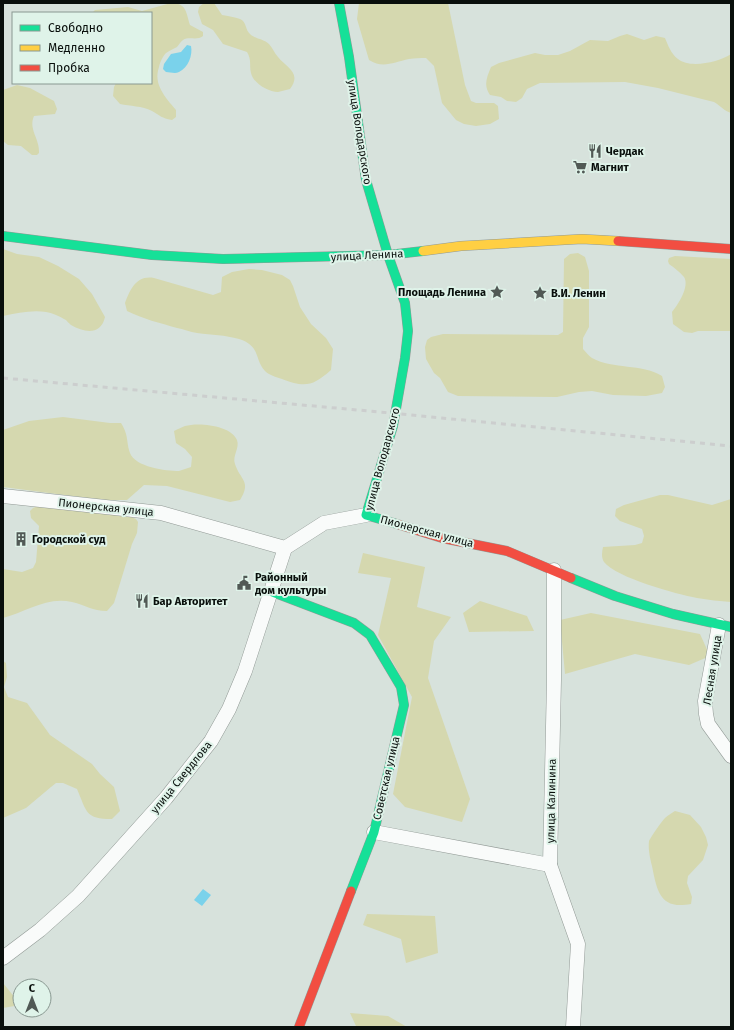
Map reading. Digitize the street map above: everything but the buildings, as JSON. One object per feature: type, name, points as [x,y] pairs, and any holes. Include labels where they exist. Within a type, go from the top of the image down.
[{"type":"street","name":"улица Володарского","points":[[339,3],[349,57],[366,180],[388,255],[405,303],[408,330],[405,358],[393,426],[366,515]]},
{"type":"street","name":"улица Ленина","points":[[3,236],[152,255],[238,259],[388,255],[461,246],[582,239],[731,249]]},
{"type":"street","name":"Пионерская улица","points":[[3,496],[161,513],[285,548],[324,523],[366,515],[442,538],[507,551],[615,596],[673,614],[725,626]]},
{"type":"street","name":"улица Свердлова","points":[[3,958],[40,930],[78,896],[166,798],[211,741],[229,709],[245,671],[285,548]]},
{"type":"street","name":"улица Калинина","points":[[554,570],[554,680],[550,865],[578,944],[573,1027]]},
{"type":"street","name":"Советская улица","points":[[270,591],[354,623],[370,635],[401,687],[404,705],[374,832],[299,1027]]},
{"type":"street","name":"Лесная улица","points":[[725,626],[705,701],[708,724],[731,756]]},
{"type":"street","points":[[374,832],[550,865]]},
{"type":"green space","points":[[176,3],[185,10],[190,25],[203,32],[203,36],[201,37],[183,40],[177,47],[166,53],[160,63],[158,73],[159,85],[164,95],[176,110],[176,117],[172,120],[163,118],[144,108],[120,104],[113,96],[116,84],[152,84],[152,12],[93,12],[95,10],[128,7],[142,11]]},
{"type":"green space","points":[[204,3],[214,3],[222,15],[242,20],[250,34],[265,41],[272,47],[294,75],[293,83],[290,89],[274,92],[266,89],[252,77],[249,55],[247,52],[223,44],[213,30],[202,24],[198,12],[199,7]]},
{"type":"green space","points":[[359,3],[448,3],[465,85],[471,101],[476,103],[494,103],[498,106],[499,119],[490,124],[476,126],[464,124],[456,120],[442,103],[434,66],[426,58],[415,58],[384,64],[374,63],[369,60],[357,19]]},
{"type":"green space","points":[[627,34],[644,40],[656,36],[665,38],[673,55],[683,62],[690,64],[712,62],[731,54],[731,113],[714,102],[658,88],[625,82],[540,83],[527,89],[522,98],[516,102],[507,101],[501,97],[490,95],[488,91],[486,81],[491,67],[499,63],[535,53],[558,55],[570,51],[590,40],[608,41]]},
{"type":"green space","points":[[17,85],[30,88],[54,101],[57,109],[55,114],[34,116],[32,125],[39,148],[39,153],[37,155],[32,155],[21,146],[8,145],[3,141],[3,90]]},
{"type":"green space","points":[[3,249],[17,254],[39,257],[58,266],[79,279],[92,294],[105,317],[100,327],[92,331],[82,330],[76,328],[60,317],[41,311],[3,316]]},
{"type":"green space","points":[[578,253],[585,257],[589,271],[589,327],[583,338],[583,349],[592,358],[600,362],[645,369],[662,376],[665,387],[662,393],[646,396],[613,395],[592,391],[579,392],[557,397],[458,396],[448,392],[426,359],[425,347],[427,340],[431,337],[443,334],[558,335],[563,332],[564,259],[570,254]]},
{"type":"green space","points":[[675,256],[731,259],[731,331],[698,331],[692,333],[684,332],[673,324],[672,312],[680,300],[686,285],[684,277],[679,271],[669,264],[669,258]]},
{"type":"green space","points":[[249,269],[262,270],[282,275],[290,280],[300,307],[311,324],[326,338],[333,349],[331,370],[325,375],[308,384],[297,384],[290,382],[268,374],[259,362],[254,349],[246,342],[229,337],[192,332],[152,321],[127,311],[125,303],[129,293],[138,281],[143,279],[154,278],[213,295],[221,292],[222,277],[232,272]]},
{"type":"green space","points":[[63,417],[121,423],[124,428],[130,453],[133,458],[144,465],[173,471],[179,471],[191,467],[192,457],[185,449],[176,443],[174,431],[184,426],[198,424],[221,428],[234,435],[238,443],[234,461],[245,484],[243,494],[240,500],[230,502],[167,486],[144,485],[127,500],[103,500],[3,487],[3,430],[29,421]]},
{"type":"green space","points":[[660,495],[668,495],[712,505],[731,499],[731,602],[697,598],[662,589],[621,574],[604,562],[602,556],[603,547],[635,545],[642,543],[644,536],[642,529],[620,521],[615,516],[616,509],[624,505]]},
{"type":"green space","points":[[40,505],[129,516],[136,519],[138,522],[137,533],[132,544],[114,603],[107,611],[97,610],[72,602],[54,601],[3,618],[3,569],[22,572],[33,568],[36,562],[39,526],[31,518],[30,511]]},
{"type":"green space","points":[[363,553],[425,567],[417,607],[451,617],[434,641],[428,678],[470,799],[462,822],[405,807],[393,794],[412,697],[378,635],[391,578],[358,573]]},
{"type":"green space","points":[[480,601],[527,616],[534,631],[469,632],[463,613]]},
{"type":"green space","points":[[591,613],[700,634],[710,656],[689,665],[635,654],[565,674],[560,620]]},
{"type":"green space","points":[[3,661],[6,663],[7,677],[4,687],[8,697],[27,703],[50,735],[92,764],[114,787],[120,811],[112,819],[103,819],[92,816],[85,809],[77,789],[63,783],[56,783],[26,808],[3,818]]},
{"type":"green space","points":[[675,811],[690,815],[701,827],[708,845],[703,860],[688,876],[687,883],[692,897],[691,904],[673,904],[666,901],[662,897],[658,891],[650,857],[649,841],[663,820]]},
{"type":"green space","points":[[367,914],[435,916],[438,953],[406,963],[401,939],[363,925]]},
{"type":"green space","points":[[3,983],[12,994],[12,1006],[3,1008]]},
{"type":"green space","points":[[350,1013],[388,1016],[407,1027],[356,1026]]},
{"type":"water","points":[[187,45],[191,46],[191,53],[185,68],[177,73],[166,72],[163,69],[164,64],[171,54],[181,52]]},
{"type":"water","points":[[203,889],[211,895],[202,906],[194,900]]},
{"type":"railway","points":[[3,378],[380,412],[731,446]]},
{"type":"traffic: fast","points":[[339,3],[349,57],[366,180],[388,255],[405,303],[408,331],[405,358],[393,426],[366,515],[397,524]]},
{"type":"traffic: fast","points":[[3,236],[152,255],[223,259],[388,255],[423,251]]},
{"type":"traffic: fast","points":[[571,578],[615,596],[673,614],[731,627]]},
{"type":"traffic: fast","points":[[270,591],[354,623],[370,635],[401,687],[404,705],[374,832],[351,891]]},
{"type":"traffic: slow","points":[[423,251],[461,246],[582,239],[618,241]]},
{"type":"traffic: jam","points":[[618,241],[731,249]]},
{"type":"traffic: jam","points":[[397,524],[442,538],[507,551],[571,578]]},
{"type":"traffic: jam","points":[[299,1027],[351,891]]},
{"type":"place","name":"Чердак","points":[[595,151]]},
{"type":"place","name":"Магнит","points":[[580,167]]},
{"type":"place","name":"Площадь Ленина","points":[[497,292]]},
{"type":"place","name":"В.И. Ленин","points":[[540,293]]},
{"type":"place","name":"Городской суд","points":[[21,539]]},
{"type":"place","name":"Районный дом культуры","points":[[244,583]]},
{"type":"place","name":"Бар Авторитет","points":[[142,601]]}]
